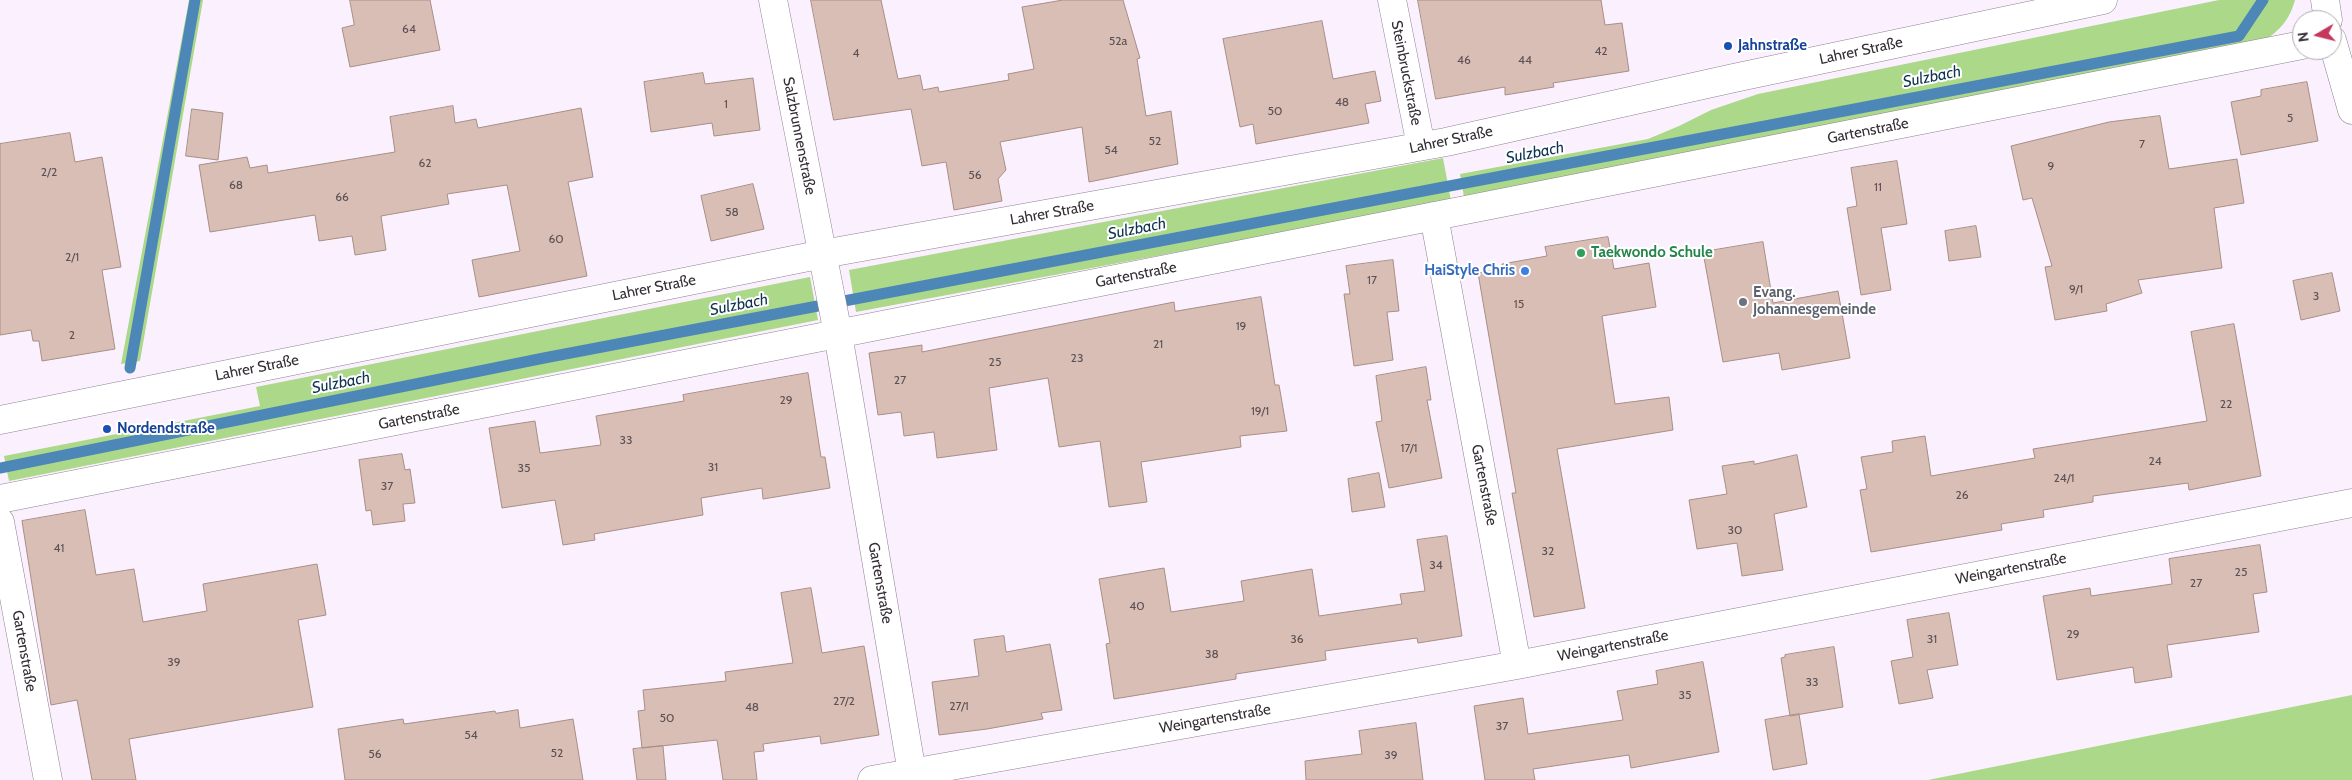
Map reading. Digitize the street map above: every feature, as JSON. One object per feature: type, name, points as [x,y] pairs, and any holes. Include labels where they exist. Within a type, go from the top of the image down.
[{"type":"street","name":"Salzbrunnenstraße","points":[[772,0],[825,263]]},
{"type":"street","name":"Steinbruckstraße","points":[[1392,0],[1421,146]]},
{"type":"street","name":"Lahrer Straße","points":[[0,420],[825,263],[1421,146],[2034,7],[2103,0]]},
{"type":"street","name":"Gartenstraße","points":[[0,499],[837,328],[1434,216],[2292,47]]},
{"type":"street","points":[[2338,60],[2352,110]]},
{"type":"street","name":"Gartenstraße","points":[[1434,216],[1517,664]]},
{"type":"street","name":"Gartenstraße","points":[[825,263],[912,773]]},
{"type":"street","name":"Weingartenstraße","points":[[872,780],[1517,664],[2352,503]]},
{"type":"street","name":"Gartenstraße","points":[[0,522],[48,780]]},
{"type":"green space","points":[[189,0],[203,0],[140,361],[121,364]]},
{"type":"green space","points":[[2219,0],[2295,0],[2290,14],[2282,26],[2259,44],[1464,197],[1460,174],[1648,139],[1711,110],[1758,94]]},
{"type":"green space","points":[[1443,158],[1451,201],[856,312],[849,270]]},
{"type":"green space","points":[[810,277],[818,320],[9,481],[4,456],[260,406],[256,387]]},
{"type":"green space","points":[[2352,695],[2352,780],[1928,780]]},
{"type":"building","points":[[350,0],[430,0],[440,50],[350,67],[342,28],[354,25]]},
{"type":"building","points":[[811,0],[881,0],[898,79],[920,75],[923,90],[938,87],[939,92],[1009,80],[1008,74],[1034,69],[1022,7],[1063,0],[1123,0],[1140,58],[1137,59],[1146,116],[1171,111],[1178,164],[1089,182],[1082,127],[1000,142],[1006,170],[998,179],[1002,201],[954,210],[946,162],[922,166],[911,109],[834,120]]},
{"type":"building","points":[[1418,0],[1601,0],[1605,25],[1622,23],[1629,71],[1553,83],[1554,87],[1505,95],[1505,87],[1436,99]]},
{"type":"building","points":[[1322,21],[1333,79],[1375,71],[1381,101],[1365,104],[1369,123],[1256,144],[1253,124],[1240,127],[1223,39]]},
{"type":"building","points":[[703,73],[705,84],[753,78],[760,130],[714,136],[712,123],[651,132],[644,82]]},
{"type":"building","points":[[2307,82],[2318,141],[2241,155],[2231,102],[2261,96],[2261,90]]},
{"type":"building","points":[[453,106],[455,123],[476,119],[478,128],[581,108],[593,177],[568,182],[587,276],[479,297],[472,260],[520,251],[507,185],[447,194],[449,204],[381,216],[386,250],[355,255],[352,236],[319,241],[315,215],[210,232],[199,165],[247,157],[250,168],[267,165],[268,173],[395,152],[390,117]]},
{"type":"building","points":[[192,109],[223,113],[218,160],[186,156]]},
{"type":"building","points":[[2160,116],[2169,169],[2237,159],[2244,203],[2214,208],[2222,268],[2138,280],[2142,293],[2106,304],[2107,311],[2055,320],[2045,267],[2052,266],[2032,198],[2023,200],[2011,146],[2109,122]]},
{"type":"building","points":[[70,133],[75,162],[102,157],[121,267],[102,270],[115,349],[42,361],[39,341],[33,341],[31,330],[0,335],[0,144]]},
{"type":"building","points":[[1897,161],[1907,224],[1881,228],[1891,290],[1861,295],[1847,208],[1857,206],[1851,168]]},
{"type":"building","points":[[753,184],[764,229],[711,241],[701,196]]},
{"type":"building","points":[[1976,226],[1981,257],[1949,261],[1945,231]]},
{"type":"building","points":[[1608,237],[1614,269],[1649,263],[1656,307],[1602,316],[1615,404],[1669,397],[1673,430],[1557,449],[1585,608],[1534,617],[1512,493],[1516,493],[1478,273],[1503,269],[1502,264],[1547,256],[1545,247]]},
{"type":"building","name":"Evang. Johannesgemeinde","points":[[1763,242],[1773,303],[1838,291],[1850,358],[1782,370],[1779,353],[1723,362],[1703,252]]},
{"type":"building","points":[[1393,260],[1399,311],[1387,312],[1393,360],[1354,366],[1344,294],[1350,294],[1346,266]]},
{"type":"building","points":[[2332,273],[2340,311],[2301,320],[2293,281]]},
{"type":"building","points":[[1261,297],[1275,385],[1279,385],[1287,431],[1240,436],[1241,447],[1141,462],[1147,502],[1109,507],[1100,441],[1059,447],[1048,378],[989,388],[997,450],[937,458],[934,432],[904,436],[901,412],[878,415],[869,353],[922,345],[922,352],[1174,302],[1175,311]]},
{"type":"building","points":[[2234,324],[2261,476],[2189,490],[2188,483],[2093,496],[2093,502],[2043,510],[2044,517],[2001,524],[2002,530],[1871,552],[1860,490],[1867,489],[1861,457],[1893,452],[1892,441],[1925,436],[1931,476],[2035,458],[2033,449],[2207,421],[2191,332]]},
{"type":"building","points":[[1426,367],[1431,400],[1427,400],[1442,478],[1389,488],[1376,422],[1382,421],[1376,376]]},
{"type":"building","points":[[808,373],[821,457],[825,457],[830,488],[763,499],[762,488],[701,498],[703,515],[594,534],[595,540],[563,545],[555,500],[502,508],[489,428],[535,421],[540,453],[601,445],[596,416],[684,401],[683,395]]},
{"type":"building","points":[[402,454],[405,470],[410,469],[415,503],[403,504],[405,521],[373,525],[371,510],[366,511],[359,460]]},
{"type":"building","points":[[1797,455],[1807,507],[1774,514],[1783,570],[1742,576],[1737,543],[1697,549],[1689,500],[1727,494],[1722,466],[1754,461],[1754,464]]},
{"type":"building","points":[[1379,473],[1385,507],[1352,512],[1348,479]]},
{"type":"building","points":[[85,510],[96,575],[134,569],[143,622],[207,611],[203,584],[317,564],[326,615],[298,620],[313,707],[129,739],[136,780],[92,780],[77,700],[51,705],[22,521]]},
{"type":"building","points":[[1447,536],[1462,636],[1418,643],[1417,638],[1325,651],[1326,660],[1236,674],[1236,679],[1114,699],[1106,644],[1110,643],[1099,579],[1164,568],[1171,612],[1244,601],[1241,581],[1312,569],[1319,616],[1402,604],[1400,594],[1425,591],[1417,540]]},
{"type":"building","points":[[2260,545],[2267,592],[2253,594],[2259,632],[2167,645],[2172,677],[2135,683],[2133,667],[2057,680],[2043,596],[2090,588],[2091,596],[2172,584],[2169,559]]},
{"type":"building","points":[[811,588],[822,653],[864,646],[879,735],[821,744],[820,736],[763,744],[764,751],[754,752],[757,780],[723,780],[717,740],[642,748],[638,711],[645,710],[643,690],[726,681],[725,672],[793,663],[781,593]]},
{"type":"building","points":[[1949,613],[1958,665],[1927,670],[1933,698],[1899,704],[1891,661],[1913,657],[1907,620]]},
{"type":"building","points":[[1004,636],[1006,652],[1050,644],[1062,710],[1041,713],[1043,719],[939,735],[932,682],[979,676],[974,640]]},
{"type":"building","points":[[1834,647],[1843,707],[1790,716],[1781,658],[1785,657],[1785,655]]},
{"type":"building","points":[[1703,662],[1719,752],[1631,768],[1629,755],[1533,769],[1535,780],[1485,780],[1474,706],[1523,698],[1528,734],[1623,720],[1617,691],[1658,684],[1656,671]]},
{"type":"building","points":[[518,710],[520,728],[573,719],[583,780],[345,780],[338,729],[403,719],[404,724],[495,711],[496,713]]},
{"type":"building","points":[[1799,714],[1807,764],[1773,770],[1765,720]]},
{"type":"building","points":[[1416,723],[1423,780],[1306,780],[1305,761],[1362,754],[1359,731]]},
{"type":"building","points":[[663,746],[666,780],[637,780],[633,749]]},
{"type":"waterway","points":[[130,368],[195,0]]},
{"type":"waterway","name":"Sulzbach","points":[[0,468],[544,358],[2239,36],[2263,0]]},
{"type":"place","name":"Jahnstraße","points":[[1728,46]]},
{"type":"place","name":"Taekwondo Schule","points":[[1581,253]]},
{"type":"place","name":"HaiStyle Chris","points":[[1525,271]]},
{"type":"place","name":"Evang. Johannesgemeinde","points":[[1743,302]]},
{"type":"place","name":"Nordendstraße","points":[[107,429]]}]
